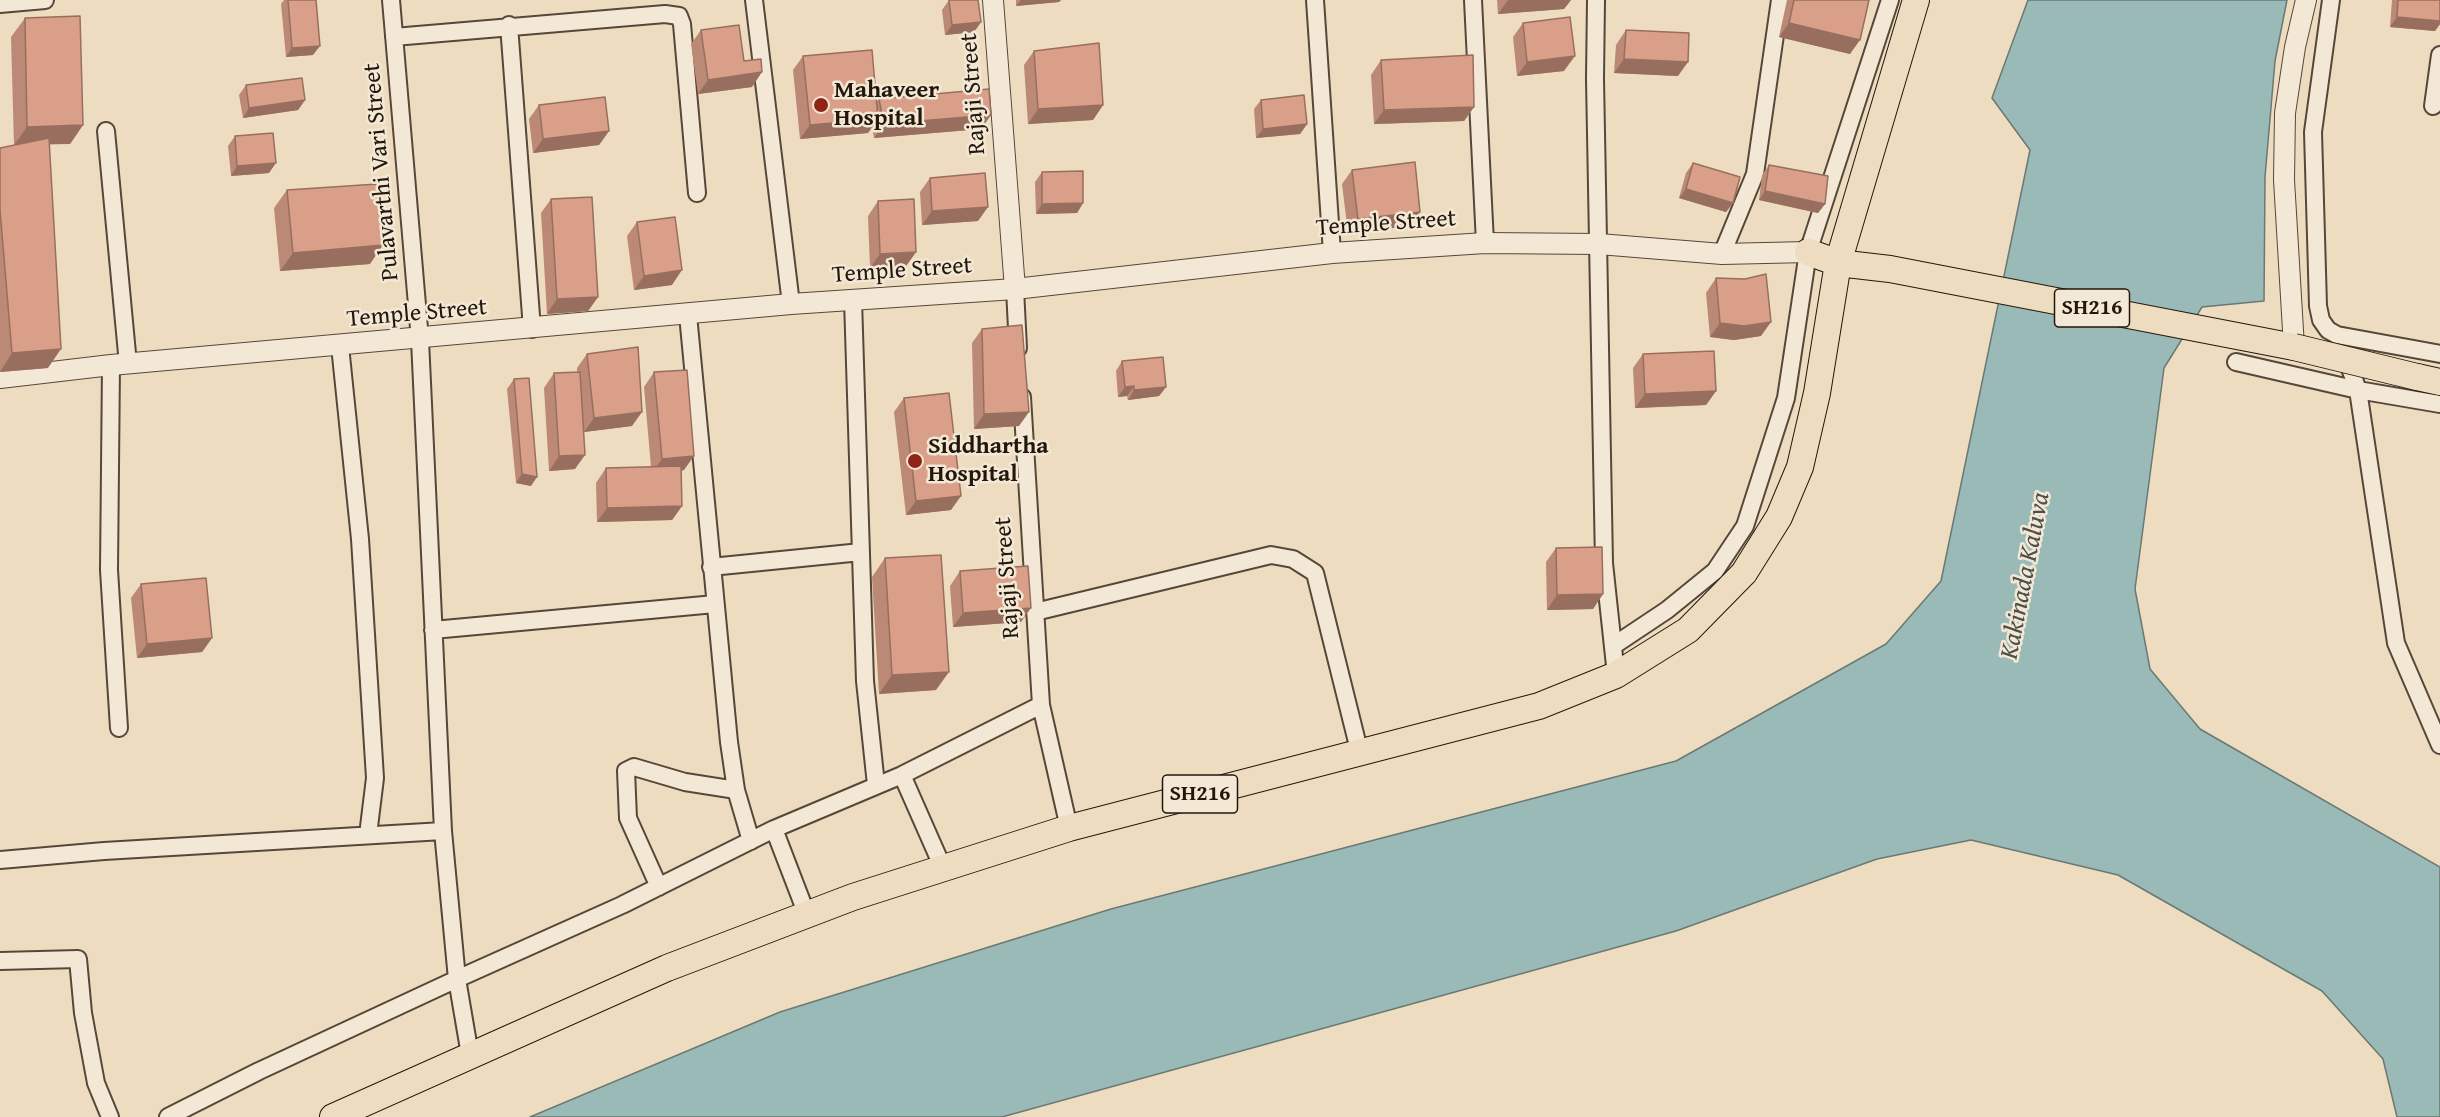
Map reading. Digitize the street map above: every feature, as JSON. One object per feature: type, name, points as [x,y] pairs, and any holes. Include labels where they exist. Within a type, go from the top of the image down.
[{"type":"main road","name":"SH216","points":[[333,1117],[667,968],[807,915],[1069,828],[1539,706],[1616,675],[1688,630],[1744,573],[1779,517],[1800,467],[1817,393],[1838,263],[1916,0]]},
{"type":"main road","points":[[1808,252],[1838,263]]},
{"type":"main road","name":"SH216","points":[[1838,263],[1890,269],[2294,347],[2428,380]]},
{"type":"street","points":[[0,4],[45,0]]},
{"type":"street","name":"Pulavarthi Vari Street","points":[[391,0],[420,339],[442,831],[457,979],[470,1055]]},
{"type":"street","points":[[754,0],[791,304]]},
{"type":"street","name":"Rajaji Street","points":[[993,0],[1019,361]]},
{"type":"street","points":[[1316,0],[1332,253]]},
{"type":"street","points":[[1473,0],[1485,243]]},
{"type":"street","points":[[1596,0],[1595,79],[1604,563],[1616,675]]},
{"type":"street","points":[[1722,254],[1755,174],[1780,0]]},
{"type":"street","points":[[1613,646],[1667,610],[1715,571],[1745,526],[1786,398],[1808,252],[1890,0]]},
{"type":"street","points":[[2294,347],[2284,180],[2285,113],[2295,47],[2306,0]]},
{"type":"street","points":[[2331,0],[2313,132],[2318,306],[2321,320],[2328,330],[2337,335],[2440,354]]},
{"type":"street","points":[[394,38],[509,25],[665,14],[679,16],[682,24],[697,193]]},
{"type":"street","points":[[509,25],[532,329]]},
{"type":"street","points":[[2433,106],[2440,55]]},
{"type":"street","points":[[106,131],[119,365],[109,570],[119,728]]},
{"type":"street","name":"Temple Street","points":[[0,378],[119,365],[791,304],[1015,289],[1332,253],[1485,243],[1599,244],[1722,254],[1808,252]]},
{"type":"street","points":[[854,300],[865,681],[876,785]]},
{"type":"street","points":[[688,315],[711,567],[736,790],[751,841]]},
{"type":"street","points":[[2337,335],[2358,390],[2396,643],[2440,745]]},
{"type":"street","points":[[340,346],[360,538],[375,778],[368,835]]},
{"type":"street","points":[[2236,362],[2358,390],[2440,404]]},
{"type":"street","name":"Rajaji Street","points":[[1021,385],[1041,705],[1069,828]]},
{"type":"street","points":[[711,567],[861,552]]},
{"type":"street","points":[[1035,612],[1271,555],[1293,559],[1315,573],[1360,754]]},
{"type":"street","points":[[433,630],[715,604]]},
{"type":"street","points":[[168,1117],[259,1071],[659,887],[774,829],[902,775],[1041,705]]},
{"type":"street","points":[[659,887],[628,818],[626,771],[633,767],[685,782],[736,790]]},
{"type":"street","points":[[902,775],[943,868]]},
{"type":"street","points":[[774,829],[807,915]]},
{"type":"street","points":[[0,860],[442,831]]},
{"type":"street","points":[[0,962],[78,959],[83,1014],[96,1083],[110,1117]]},
{"type":"water","name":"Kakinada Kaluva","points":[[2028,0],[2287,0],[2275,61],[2265,177],[2264,301],[2202,307],[2164,368],[2135,589],[2150,669],[2200,729],[2440,867],[2440,1117],[2397,1117],[2383,1059],[2322,991],[2118,875],[1971,840],[1877,859],[1676,931],[1002,1117],[530,1117],[780,1012],[1111,909],[1676,761],[1886,644],[1941,581],[2030,150],[1992,98]]},
{"type":"building","points":[[288,0],[316,0],[320,46],[292,48]]},
{"type":"building","points":[[949,0],[978,0],[981,22],[952,25]]},
{"type":"building","points":[[1794,0],[1869,0],[1860,40],[1789,23]]},
{"type":"building","points":[[2398,0],[2440,0],[2440,21],[2397,17]]},
{"type":"building","points":[[80,16],[83,125],[27,127],[25,18]]},
{"type":"building","points":[[1570,17],[1575,56],[1527,62],[1523,23]]},
{"type":"building","points":[[739,25],[744,61],[761,59],[762,72],[708,80],[701,30]]},
{"type":"building","points":[[1626,30],[1689,33],[1688,62],[1624,59]]},
{"type":"building","points":[[1099,43],[1103,105],[1038,109],[1034,51]]},
{"type":"building","points":[[872,50],[878,119],[810,125],[803,56]]},
{"type":"building","points":[[1473,55],[1474,107],[1384,110],[1381,60]]},
{"type":"building","points":[[302,78],[305,100],[249,108],[246,85]]},
{"type":"building","points":[[989,89],[991,115],[884,124],[879,99]]},
{"type":"building","points":[[1304,95],[1307,124],[1263,129],[1261,100]]},
{"type":"building","points":[[605,97],[609,131],[543,139],[539,105]]},
{"type":"building","points":[[273,133],[276,163],[237,166],[235,136]]},
{"type":"building","points":[[49,138],[61,349],[12,353],[0,210],[0,148]]},
{"type":"building","points":[[1415,162],[1420,212],[1358,219],[1352,170]]},
{"type":"building","points":[[1693,163],[1740,177],[1733,203],[1686,189]]},
{"type":"building","points":[[1769,165],[1828,176],[1825,204],[1765,191]]},
{"type":"building","points":[[1083,171],[1083,203],[1042,204],[1042,172]]},
{"type":"building","points":[[985,173],[988,207],[932,211],[930,178]]},
{"type":"building","points":[[377,184],[383,245],[293,253],[287,190]]},
{"type":"building","points":[[592,197],[598,297],[557,299],[551,199]]},
{"type":"building","points":[[914,199],[916,252],[880,254],[878,201]]},
{"type":"building","points":[[675,217],[682,270],[644,276],[637,222]]},
{"type":"building","points":[[1766,274],[1771,322],[1744,326],[1720,323],[1716,278],[1745,279]]},
{"type":"building","points":[[1022,325],[1029,412],[984,414],[982,329]]},
{"type":"building","points":[[638,347],[642,412],[594,418],[587,354]]},
{"type":"building","points":[[1714,351],[1716,391],[1645,394],[1643,354]]},
{"type":"building","points":[[1163,357],[1166,387],[1134,390],[1134,386],[1125,387],[1122,361]]},
{"type":"building","points":[[687,370],[694,456],[662,459],[654,372]]},
{"type":"building","points":[[580,372],[585,455],[559,456],[554,373]]},
{"type":"building","points":[[529,378],[537,477],[522,474],[514,379]]},
{"type":"building","points":[[949,393],[961,496],[916,501],[904,398]]},
{"type":"building","points":[[681,466],[682,506],[607,508],[606,468]]},
{"type":"building","points":[[1602,547],[1603,594],[1557,595],[1556,548]]},
{"type":"building","points":[[941,555],[949,672],[892,675],[885,558]]},
{"type":"building","points":[[1028,566],[1031,608],[963,613],[960,571]]},
{"type":"building","points":[[206,578],[212,638],[147,644],[141,584]]},
{"type":"place","name":"Mahaveer Hospital","points":[[821,105]]},
{"type":"place","name":"Siddhartha Hospital","points":[[915,461]]}]
